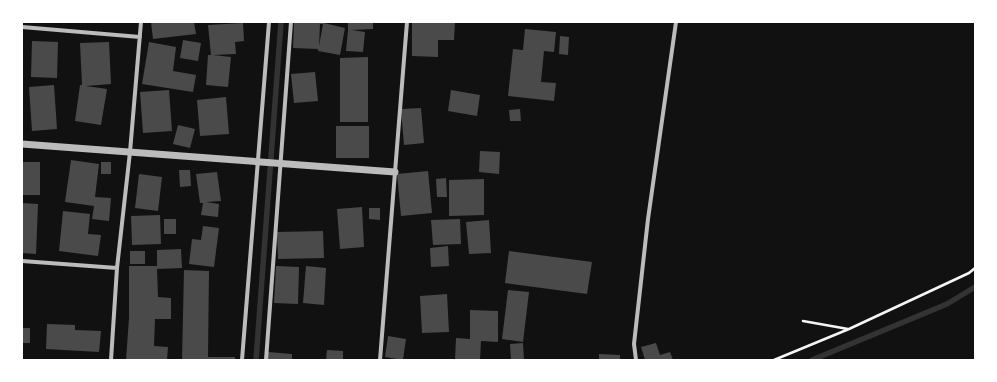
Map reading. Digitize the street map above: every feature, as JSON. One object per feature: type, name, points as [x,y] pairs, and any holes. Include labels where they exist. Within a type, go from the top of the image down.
[{"type":"street","points":[[111,360],[117,268],[130,152],[141,22]]},
{"type":"street","points":[[242,360],[270,22]]},
{"type":"street","points":[[266,360],[291,22]]},
{"type":"street","points":[[380,360],[407,22]]},
{"type":"street","points":[[636,360],[634,344],[648,219],[676,22]]},
{"type":"street","points":[[22,27],[140,36]]},
{"type":"street","points":[[22,144],[395,172]]},
{"type":"street","points":[[22,260],[117,268]]},
{"type":"path","points":[[774,360],[849,329],[969,273],[975,268]]},
{"type":"path","points":[[803,320],[849,329]]},
{"type":"building","points":[[151,22],[194,22],[196,34],[153,39]]},
{"type":"building","points":[[294,22],[324,22],[345,28],[340,55],[318,51],[318,49],[293,48]],"holes":[[[320,24],[323,24],[319,46]]]},
{"type":"building","points":[[348,22],[373,22],[373,29],[352,30],[365,32],[363,52],[346,51]]},
{"type":"building","points":[[412,22],[455,22],[454,40],[438,40],[438,57],[412,56]]},
{"type":"building","points":[[243,23],[244,41],[235,42],[236,54],[213,55],[231,57],[228,87],[206,85],[208,55],[211,55],[208,25]]},
{"type":"building","points":[[525,29],[556,32],[554,52],[544,51],[541,82],[556,83],[554,101],[508,96],[513,49],[523,50]]},
{"type":"building","points":[[560,36],[569,37],[568,55],[559,54]]},
{"type":"building","points":[[183,40],[201,43],[198,61],[180,58]]},
{"type":"building","points":[[32,41],[58,42],[57,78],[31,77]]},
{"type":"building","points":[[109,42],[111,84],[86,86],[107,89],[101,125],[75,121],[80,85],[82,85],[80,43]]},
{"type":"building","points":[[149,42],[176,47],[173,71],[196,75],[193,92],[142,84]]},
{"type":"building","points":[[368,57],[368,122],[340,122],[340,58]]},
{"type":"building","points":[[315,72],[318,101],[294,103],[291,74]]},
{"type":"building","points":[[54,85],[57,129],[32,131],[29,87]]},
{"type":"building","points":[[169,90],[172,131],[143,133],[140,92]]},
{"type":"building","points":[[451,90],[480,95],[477,116],[448,111]]},
{"type":"building","points":[[226,97],[229,134],[200,136],[197,100]]},
{"type":"building","points":[[421,108],[424,143],[404,145],[401,109]]},
{"type":"building","points":[[520,109],[521,121],[510,121],[509,110]]},
{"type":"building","points":[[178,125],[195,129],[190,148],[173,144]]},
{"type":"building","points":[[336,126],[369,126],[369,158],[336,158]]},
{"type":"building","points":[[480,151],[500,152],[499,174],[479,172]]},
{"type":"building","points":[[71,160],[99,164],[95,197],[111,198],[109,221],[92,219],[94,206],[65,202]]},
{"type":"building","points":[[22,162],[40,162],[40,195],[22,195]]},
{"type":"building","points":[[101,162],[111,162],[111,174],[101,174]]},
{"type":"building","points":[[179,170],[190,170],[191,186],[180,187]]},
{"type":"building","points":[[428,171],[432,213],[401,216],[397,174]]},
{"type":"building","points":[[217,172],[221,201],[206,202],[219,204],[218,217],[201,215],[203,203],[200,203],[196,174]]},
{"type":"building","points":[[139,174],[162,177],[158,211],[135,208]]},
{"type":"building","points":[[446,178],[447,197],[437,197],[436,179]]},
{"type":"building","points":[[484,179],[484,215],[449,216],[449,180]]},
{"type":"building","points":[[22,203],[38,204],[36,254],[22,253]]},
{"type":"building","points":[[362,207],[364,247],[340,249],[337,209]]},
{"type":"building","points":[[369,208],[380,208],[380,220],[369,219]]},
{"type":"building","points":[[63,211],[90,214],[88,234],[101,235],[98,256],[59,251]]},
{"type":"building","points":[[160,215],[161,244],[132,245],[131,216]]},
{"type":"building","points":[[164,219],[176,219],[176,234],[164,234]]},
{"type":"building","points":[[460,219],[461,244],[433,245],[431,220]]},
{"type":"building","points":[[489,220],[491,253],[469,254],[466,222]]},
{"type":"building","points":[[203,226],[219,228],[214,267],[189,264],[192,239],[201,240]]},
{"type":"building","points":[[323,231],[324,258],[278,259],[277,232]]},
{"type":"building","points":[[448,246],[449,266],[431,267],[430,248]]},
{"type":"building","points":[[181,249],[182,268],[157,269],[158,297],[171,298],[171,319],[155,319],[154,346],[168,347],[167,360],[126,360],[129,318],[129,266],[157,266],[157,250]]},
{"type":"building","points":[[130,251],[145,251],[145,264],[130,264]]},
{"type":"building","points":[[509,251],[592,262],[587,294],[505,283]]},
{"type":"building","points":[[276,266],[299,267],[298,304],[274,303]]},
{"type":"building","points":[[306,266],[326,268],[324,305],[303,303]]},
{"type":"building","points":[[184,270],[209,271],[208,357],[235,357],[235,360],[182,360]]},
{"type":"building","points":[[508,290],[529,292],[523,342],[502,339]]},
{"type":"building","points":[[447,294],[449,332],[422,333],[420,296]]},
{"type":"building","points":[[470,310],[498,311],[498,342],[481,341],[480,360],[455,360],[456,338],[470,339]]},
{"type":"building","points":[[47,324],[75,325],[75,330],[101,331],[99,352],[46,349]]},
{"type":"building","points":[[22,328],[30,328],[30,343],[22,343]]},
{"type":"building","points":[[388,336],[406,339],[403,360],[385,357]]},
{"type":"building","points":[[523,343],[524,360],[511,360],[510,344]]},
{"type":"building","points":[[656,343],[660,355],[670,352],[673,360],[645,360],[641,347]]},
{"type":"building","points":[[327,350],[343,351],[343,360],[326,360]]},
{"type":"building","points":[[268,352],[292,354],[292,360],[267,360]]},
{"type":"building","points":[[599,354],[620,355],[620,360],[599,360]]},
{"type":"waterway","points":[[256,360],[281,22]]},
{"type":"waterway","points":[[812,360],[947,304],[975,287]]}]
